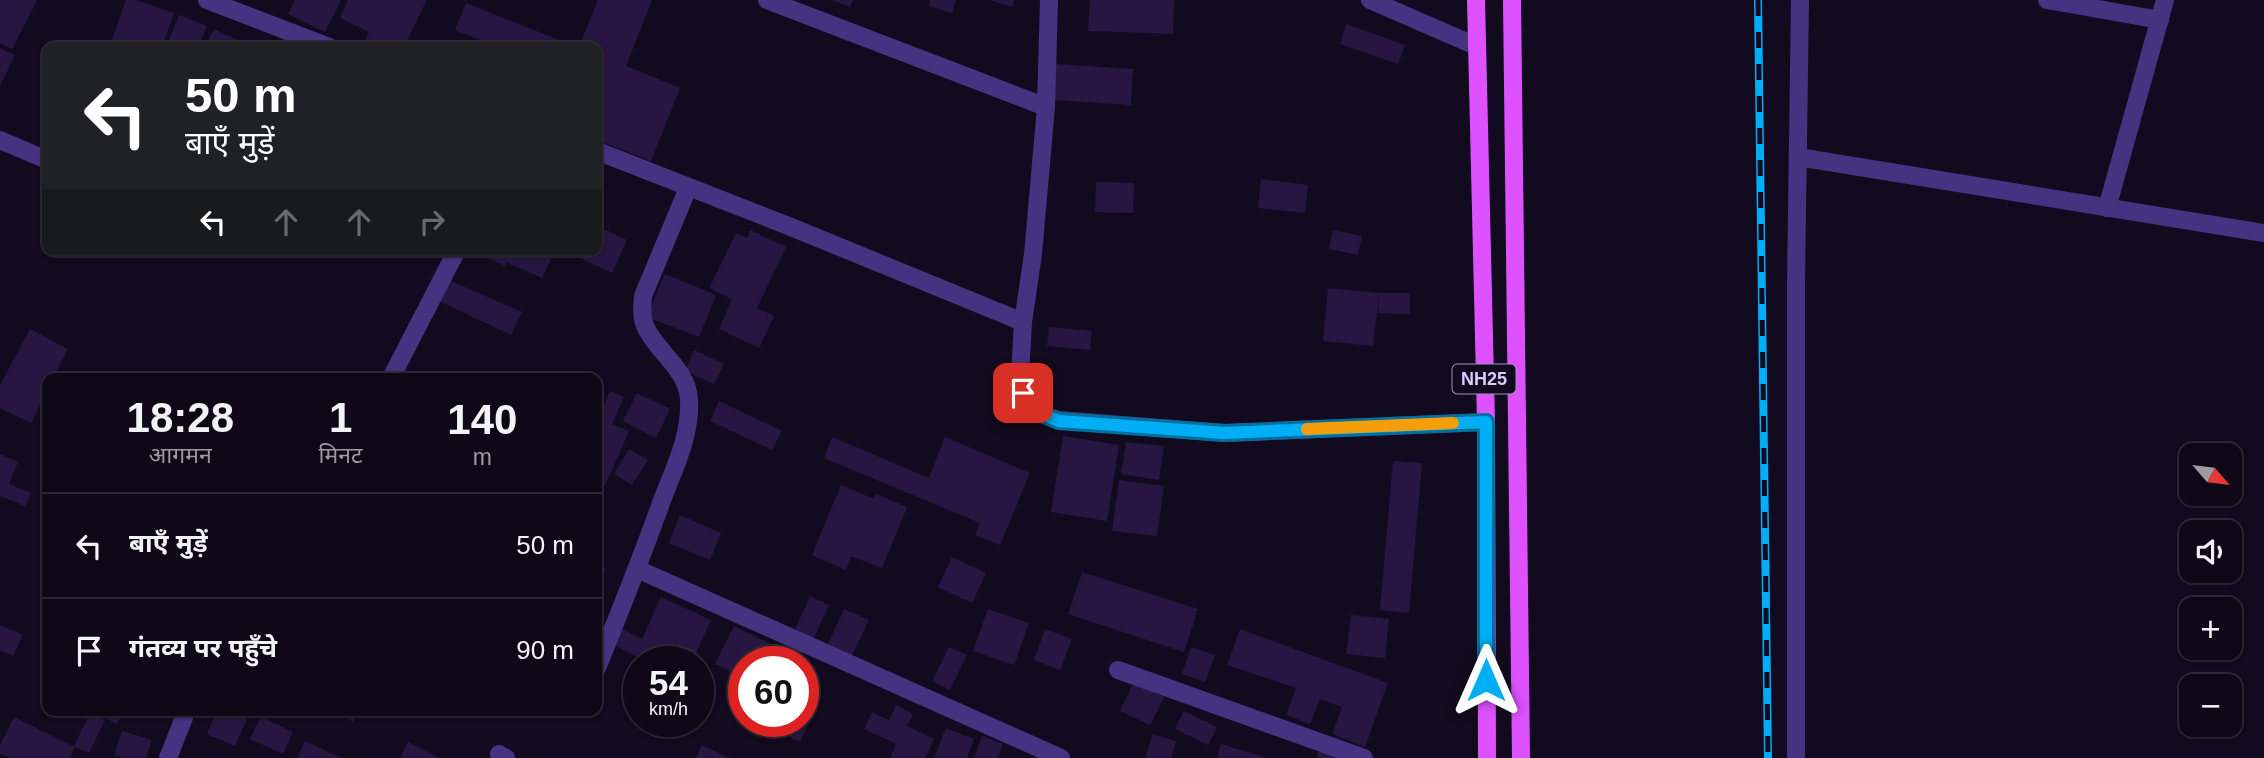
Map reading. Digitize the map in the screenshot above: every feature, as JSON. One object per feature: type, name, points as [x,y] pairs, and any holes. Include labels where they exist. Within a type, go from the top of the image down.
[{"type":"main road","name":"NH25","points":[[1476,0],[1486,422],[1487,758]]},
{"type":"main road","name":"NH25","points":[[1512,0],[1521,758]]},
{"type":"street","points":[[207,0],[316,42]]},
{"type":"street","points":[[767,0],[1046,107]]},
{"type":"street","points":[[1049,0],[1046,107],[1033,254],[1023,322],[1020,376],[1023,393],[1030,405],[1043,415],[1059,421],[1225,433],[1486,422]]},
{"type":"street","points":[[1370,0],[1476,46]]},
{"type":"street","points":[[1796,758],[1800,0]]},
{"type":"street","points":[[2047,0],[2160,20]]},
{"type":"street","points":[[2107,208],[2165,0]]},
{"type":"street","points":[[0,140],[42,158]]},
{"type":"street","points":[[602,153],[1023,322]]},
{"type":"street","points":[[1798,157],[2264,233]]},
{"type":"street","points":[[602,656],[679,457],[689,421],[690,397],[678,369],[645,327],[642,311],[643,296],[688,188]]},
{"type":"street","points":[[394,373],[454,256]]},
{"type":"street","points":[[637,569],[1051,756]]},
{"type":"street","points":[[1118,670],[1364,758]]},
{"type":"street","points":[[168,758],[185,716]]},
{"type":"building","points":[[0,0],[37,0],[12,49],[0,43]]},
{"type":"building","points":[[126,0],[136,0],[174,13],[164,42],[112,40]]},
{"type":"building","points":[[295,0],[341,0],[325,32],[288,14]]},
{"type":"building","points":[[348,0],[427,0],[406,42],[364,42],[369,32],[340,18]]},
{"type":"building","points":[[598,0],[652,0],[626,66],[680,88],[651,161],[602,142],[602,42],[581,42]]},
{"type":"building","points":[[832,0],[853,0],[850,7]]},
{"type":"building","points":[[930,0],[956,0],[952,13],[929,6]]},
{"type":"building","points":[[990,0],[1014,0],[1012,7]]},
{"type":"building","points":[[1090,0],[1174,0],[1173,34],[1088,31]]},
{"type":"building","points":[[466,3],[564,42],[485,42],[455,30]]},
{"type":"building","points":[[179,15],[207,26],[200,42],[168,42]]},
{"type":"building","points":[[1346,24],[1405,45],[1398,64],[1340,44]]},
{"type":"building","points":[[214,29],[241,42],[208,42]]},
{"type":"building","points":[[0,48],[15,55],[0,86]]},
{"type":"building","points":[[1055,64],[1133,69],[1131,105],[1053,100]]},
{"type":"building","points":[[1261,179],[1308,185],[1305,213],[1258,208]]},
{"type":"building","points":[[1096,182],[1134,183],[1133,213],[1095,212]]},
{"type":"building","points":[[602,228],[627,240],[612,273],[576,256],[602,256]]},
{"type":"building","points":[[750,230],[786,247],[757,308],[774,316],[759,348],[719,329],[732,299],[709,288],[736,233],[747,238]]},
{"type":"building","points":[[1333,230],[1362,236],[1358,255],[1329,249]]},
{"type":"building","points":[[484,256],[552,256],[542,278],[506,262],[505,266]]},
{"type":"building","points":[[665,274],[716,295],[699,337],[647,317]]},
{"type":"building","points":[[449,280],[522,312],[511,335],[439,301]]},
{"type":"building","points":[[1328,288],[1410,293],[1410,314],[1378,313],[1379,295],[1373,346],[1323,341]]},
{"type":"building","points":[[1049,327],[1092,331],[1090,350],[1047,346]]},
{"type":"building","points":[[30,329],[68,349],[56,373],[42,373],[42,400],[31,423],[0,408],[0,385]]},
{"type":"building","points":[[694,350],[724,364],[714,384],[685,371]]},
{"type":"building","points":[[610,391],[624,397],[612,424],[629,431],[605,486],[602,484],[602,409]]},
{"type":"building","points":[[637,393],[670,409],[656,438],[623,421]]},
{"type":"building","points":[[719,401],[782,431],[772,450],[710,421]]},
{"type":"building","points":[[1063,436],[1119,445],[1107,521],[1051,512]]},
{"type":"building","points":[[832,437],[929,478],[945,437],[1030,473],[1000,545],[975,535],[980,523],[824,458]]},
{"type":"building","points":[[1126,442],[1164,446],[1159,480],[1121,474]]},
{"type":"building","points":[[629,449],[648,460],[632,485],[614,474]]},
{"type":"building","points":[[0,454],[18,462],[9,484],[31,493],[25,506],[0,496]]},
{"type":"building","points":[[1393,461],[1422,463],[1409,613],[1380,610]]},
{"type":"building","points":[[1119,480],[1164,486],[1157,536],[1112,531]]},
{"type":"building","points":[[841,485],[874,499],[876,494],[907,507],[882,568],[851,556],[846,570],[812,555]]},
{"type":"building","points":[[680,515],[721,533],[710,560],[669,543]]},
{"type":"building","points":[[952,557],[986,573],[972,603],[938,587]]},
{"type":"building","points":[[1082,572],[1198,609],[1184,652],[1068,614]]},
{"type":"building","points":[[810,596],[829,605],[813,640],[794,632]]},
{"type":"building","points":[[661,597],[711,620],[699,646],[623,646],[623,650],[614,645],[622,629],[642,639]]},
{"type":"building","points":[[844,609],[869,620],[851,658],[827,646]]},
{"type":"building","points":[[988,609],[1029,623],[1014,665],[973,651]]},
{"type":"building","points":[[1351,615],[1389,619],[1385,658],[1346,654]]},
{"type":"building","points":[[0,625],[23,635],[13,656],[0,650]]},
{"type":"building","points":[[734,626],[775,646],[728,646],[728,670],[715,664]]},
{"type":"building","points":[[1045,629],[1072,639],[1060,670],[1034,660]]},
{"type":"building","points":[[1240,629],[1388,683],[1365,747],[1332,734],[1342,707],[1320,699],[1310,724],[1286,715],[1296,688],[1227,665]]},
{"type":"building","points":[[949,647],[967,655],[950,690],[932,681]]},
{"type":"building","points":[[1191,647],[1215,655],[1205,682],[1182,674]]},
{"type":"building","points":[[1134,682],[1164,697],[1150,725],[1120,711]]},
{"type":"building","points":[[896,705],[913,714],[907,726],[934,739],[925,758],[890,758],[896,744],[864,729],[872,712],[889,720]]},
{"type":"building","points":[[1184,711],[1217,727],[1208,745],[1175,729]]},
{"type":"building","points":[[89,716],[105,720],[89,753],[74,746]]},
{"type":"building","points":[[102,716],[121,716],[117,724]]},
{"type":"building","points":[[214,716],[248,716],[235,746],[207,734]]},
{"type":"building","points":[[344,716],[356,716],[353,722]]},
{"type":"building","points":[[14,717],[75,747],[70,758],[10,758],[0,753],[0,745]]},
{"type":"building","points":[[261,717],[293,732],[283,754],[250,739]]},
{"type":"building","points":[[946,728],[974,739],[967,758],[934,758]]},
{"type":"building","points":[[122,731],[152,740],[146,758],[114,755]]},
{"type":"building","points":[[1153,734],[1176,741],[1171,758],[1145,758]]},
{"type":"building","points":[[982,736],[1003,744],[998,758],[974,758]]},
{"type":"building","points":[[790,737],[802,737],[800,742]]},
{"type":"building","points":[[305,741],[341,758],[297,758]]},
{"type":"building","points":[[408,742],[439,758],[400,758]]},
{"type":"building","points":[[1221,744],[1264,757],[1264,758],[1217,758]]},
{"type":"building","points":[[702,745],[729,758],[696,758]]},
{"type":"building","points":[[1320,748],[1344,758],[1316,758]]},
{"type":"railway","points":[[1758,0],[1768,758]]},
{"type":"slow traffic","points":[[1307,429],[1453,423]]},
{"type":"route","points":[[1023,393],[1030,405],[1043,415],[1059,421],[1225,433],[1486,422],[1486,680]]}]
